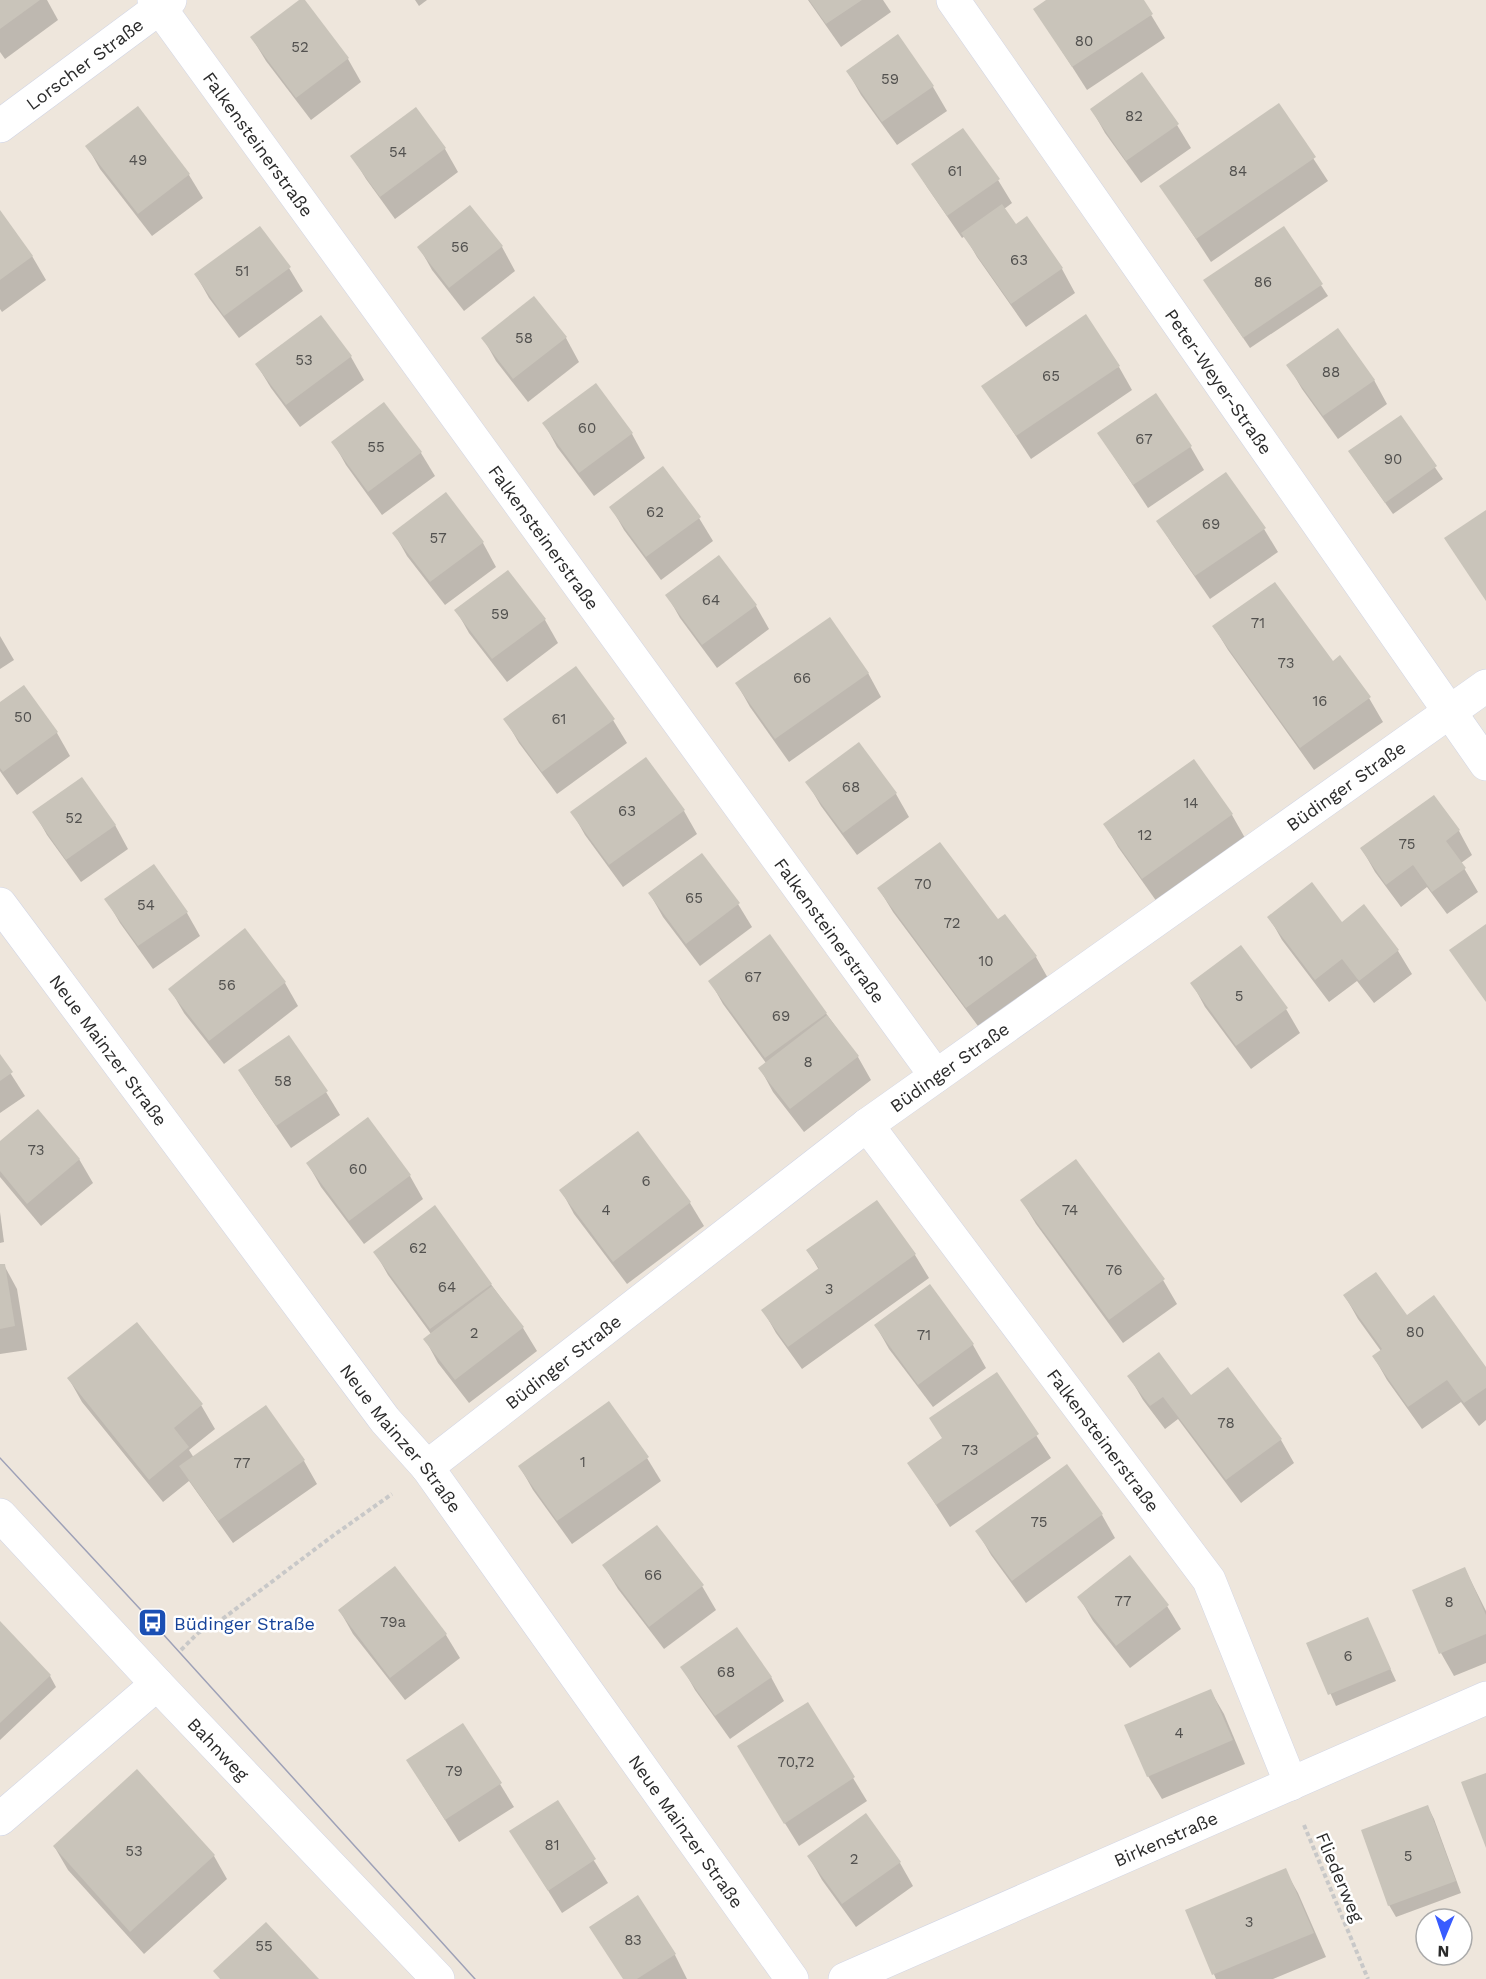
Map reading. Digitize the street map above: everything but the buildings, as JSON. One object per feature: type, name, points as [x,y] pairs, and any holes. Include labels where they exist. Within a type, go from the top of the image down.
[{"type":"street","name":"Peter-Weyer-Straße","points":[[952,0],[1486,764]]},
{"type":"street","name":"Lorscher Straße","points":[[0,126],[161,3]]},
{"type":"street","name":"Falkensteinerstraße","points":[[161,3],[936,1076]]},
{"type":"street","name":"Büdinger Straße","points":[[427,1467],[867,1125],[1486,686]]},
{"type":"street","name":"Neue Mainzer Straße","points":[[0,904],[385,1420],[427,1467],[792,1979]]},
{"type":"street","name":"Falkensteinerstraße","points":[[867,1125],[1209,1580],[1291,1784]]},
{"type":"street","name":"Bahnweg","points":[[0,1515],[157,1684],[438,1979]]},
{"type":"street","points":[[0,1819],[157,1684]]},
{"type":"street","name":"Birkenstraße","points":[[845,1979],[1486,1698]]},
{"type":"path","points":[[217,1623],[392,1494]]},
{"type":"path","name":"Fliederweg","points":[[1291,1784],[1305,1828],[1368,1979]]},
{"type":"tram line","points":[[0,1458],[153,1623],[475,1979]]},
{"type":"place","name":"Büdinger Straße","points":[[153,1623]]}]
